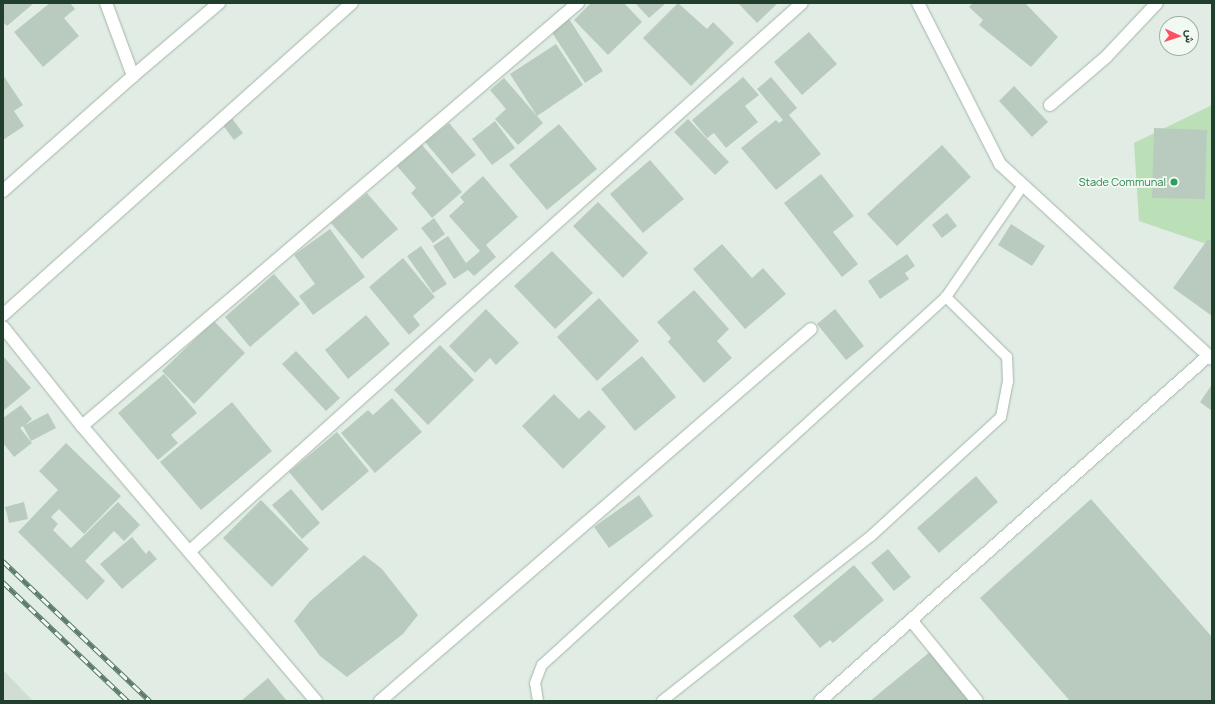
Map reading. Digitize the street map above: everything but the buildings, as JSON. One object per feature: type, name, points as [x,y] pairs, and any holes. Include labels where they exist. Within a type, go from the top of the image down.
[{"type":"street","points":[[106,3],[133,76]]},
{"type":"street","points":[[3,191],[133,76],[219,3]]},
{"type":"street","points":[[3,315],[352,3]]},
{"type":"street","points":[[82,426],[578,3]]},
{"type":"street","points":[[190,551],[802,3]]},
{"type":"street","points":[[820,701],[1210,358],[1022,186],[1000,164],[918,3]]},
{"type":"street","points":[[1050,105],[1106,57],[1157,3]]},
{"type":"street","points":[[3,327],[82,426],[190,551],[316,701]]},
{"type":"street","points":[[380,701],[811,329]]},
{"type":"street","points":[[911,620],[977,701]]},
{"type":"lane","points":[[538,701],[535,683],[542,666],[946,297],[1022,186]]},
{"type":"lane","points":[[662,701],[870,536],[1001,417],[1008,382],[1006,357],[946,297]]},
{"type":"shaded area","points":[[3,670],[33,701],[3,701]]},
{"type":"green space","name":"Stade Communal","points":[[1212,105],[1212,246],[1139,221],[1134,143]]},
{"type":"railway","points":[[3,561],[150,701]]},
{"type":"railway","points":[[3,582],[128,701]]},
{"type":"place","name":"Stade Communal","points":[[1174,182]]}]
